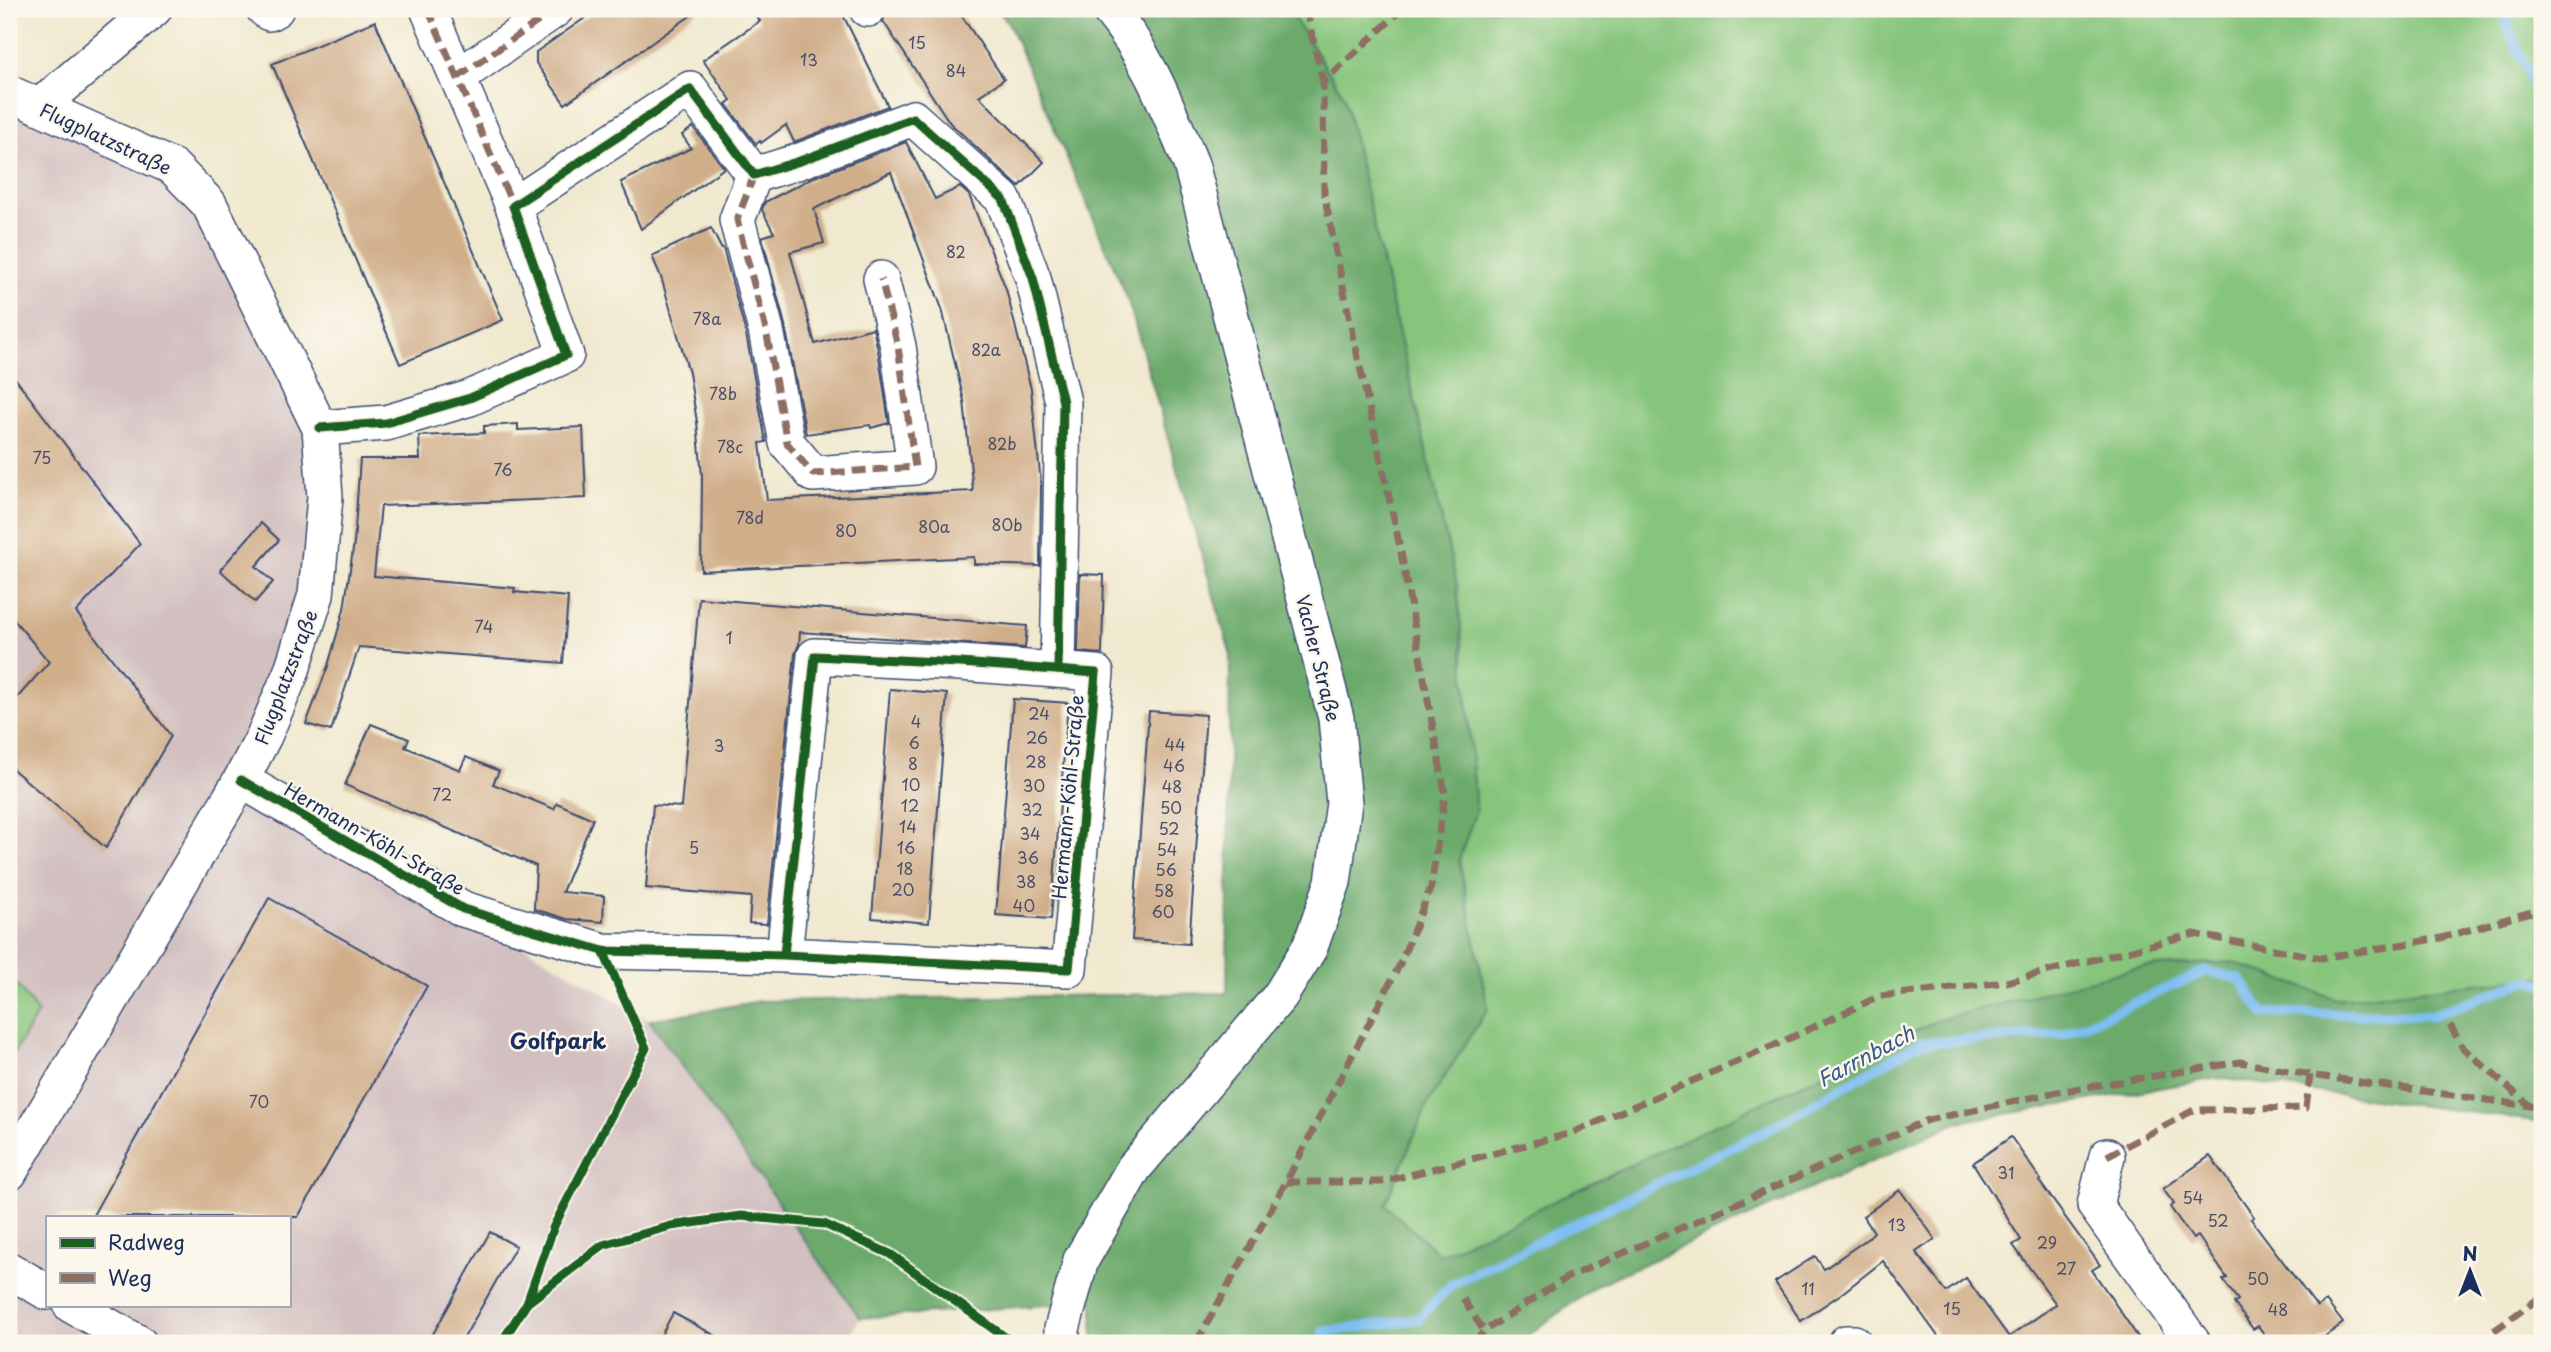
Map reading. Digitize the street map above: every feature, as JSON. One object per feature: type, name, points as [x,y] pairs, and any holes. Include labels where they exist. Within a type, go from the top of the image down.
[{"type":"street","points":[[40,106],[155,9]]},
{"type":"street","points":[[264,9],[268,13],[276,9]]},
{"type":"street","points":[[320,428],[386,423],[470,398],[566,355],[513,206],[428,9]]},
{"type":"street","points":[[458,77],[556,9]]},
{"type":"street","name":"Vacher Straße","points":[[1062,1343],[1062,1329],[1081,1260],[1135,1168],[1280,996],[1310,947],[1334,882],[1344,803],[1336,718],[1191,164],[1158,84],[1131,35],[1109,9]]},
{"type":"street","points":[[513,206],[690,89],[754,175]]},
{"type":"street","name":"Flugplatzstraße","points":[[9,93],[173,167],[209,204],[320,428],[325,497],[316,594],[291,673],[264,736],[241,780],[9,1173]]},
{"type":"street","points":[[754,175],[800,161],[913,118],[1003,199],[1033,278],[1063,402],[1058,670]]},
{"type":"street","points":[[754,175],[737,220],[766,330],[787,443],[813,474],[915,467],[898,346],[881,279]]},
{"type":"street","name":"Hermann-Köhl-Straße","points":[[241,780],[463,909],[603,951],[784,955],[1069,970],[1096,673],[815,656],[784,955]]},
{"type":"street","points":[[2107,1156],[2095,1205],[2193,1343]]},
{"type":"street","points":[[9,1270],[46,1291]]},
{"type":"street","points":[[73,1306],[139,1343]]},
{"type":"street","points":[[1846,1343],[1854,1343]]},
{"type":"shaded area","points":[[9,93],[173,167],[320,428],[316,595],[241,780],[649,1020],[860,1318],[846,1343],[9,1343],[9,1061],[38,1013],[9,974]]},
{"type":"green space","points":[[997,9],[1288,9],[1344,96],[1457,585],[1476,810],[1459,860],[1488,1008],[1427,1105],[1385,1205],[1440,1255],[1938,1020],[2141,967],[2232,962],[2336,999],[2542,977],[2542,1122],[2218,1078],[1958,1122],[1599,1284],[1517,1343],[1093,1343],[1093,1302],[860,1318],[649,1020],[761,1001],[1227,993],[1230,652],[1127,297],[1009,24]]},
{"type":"green space","points":[[1288,9],[2542,9],[2542,977],[2336,999],[2232,962],[1938,1020],[1440,1256],[1385,1205],[1427,1105],[1488,1008],[1459,860],[1476,810],[1457,585],[1344,96]]},
{"type":"green space","points":[[9,974],[38,1013],[9,1061]]},
{"type":"building","points":[[598,9],[700,9],[565,104],[536,63],[536,52]]},
{"type":"building","points":[[751,9],[840,9],[888,106],[794,142],[786,125],[756,144],[726,104],[731,100],[703,60],[760,21]]},
{"type":"building","points":[[888,9],[957,9],[1004,79],[979,96],[1044,162],[1019,187],[950,123],[883,21]]},
{"type":"building","points":[[375,21],[503,320],[400,364],[272,64]]},
{"type":"building","points":[[693,127],[724,168],[641,229],[621,182],[691,148],[682,135]]},
{"type":"building","points":[[906,142],[935,199],[960,187],[969,195],[1006,289],[1031,389],[1041,484],[1040,566],[974,564],[974,557],[701,571],[702,476],[697,422],[689,373],[661,277],[652,256],[711,228],[723,248],[746,334],[766,442],[760,443],[767,500],[973,491],[964,401],[942,309],[891,172],[814,209],[824,243],[790,252],[815,344],[873,328],[889,423],[871,428],[870,425],[806,434],[785,325],[762,237],[774,233],[762,210],[765,202],[812,178]]},
{"type":"building","points":[[9,370],[140,544],[76,612],[171,736],[106,848],[9,766],[9,707],[49,662],[9,614]]},
{"type":"building","points":[[518,424],[518,430],[583,427],[586,498],[381,506],[374,576],[515,588],[514,592],[568,597],[563,663],[359,647],[331,731],[306,724],[328,666],[344,609],[354,543],[360,459],[420,459],[419,436],[484,433],[484,426]]},
{"type":"building","points":[[261,523],[279,540],[256,566],[273,582],[255,602],[220,570]]},
{"type":"building","points":[[1080,574],[1104,575],[1102,654],[1078,652]]},
{"type":"building","points":[[699,598],[1027,626],[1025,648],[800,632],[795,654],[767,924],[749,923],[751,897],[646,888],[653,805],[681,807]]},
{"type":"building","points":[[890,689],[947,694],[929,923],[872,918]]},
{"type":"building","points":[[1013,699],[1068,703],[1051,919],[996,915]]},
{"type":"building","points":[[1149,711],[1206,715],[1189,944],[1132,940]]},
{"type":"building","points":[[371,724],[409,739],[405,747],[460,770],[466,757],[499,771],[493,784],[554,809],[557,803],[593,819],[562,892],[604,896],[603,922],[567,919],[534,909],[536,866],[345,785]]},
{"type":"building","points":[[269,898],[427,986],[298,1217],[93,1216]]},
{"type":"building","points":[[2011,1137],[2041,1180],[2039,1181],[2100,1265],[2092,1270],[2142,1343],[1943,1343],[1883,1261],[1801,1321],[1775,1282],[1815,1256],[1824,1269],[1867,1239],[1874,1232],[1863,1216],[1900,1190],[1935,1239],[1916,1252],[1946,1292],[1966,1278],[2009,1337],[2056,1304],[2013,1245],[2021,1240],[1973,1163]]},
{"type":"building","points":[[2210,1156],[2254,1217],[2251,1219],[2317,1307],[2326,1301],[2343,1323],[2316,1343],[2271,1343],[2258,1326],[2253,1329],[2234,1303],[2238,1300],[2223,1280],[2227,1278],[2198,1236],[2193,1239],[2170,1207],[2174,1204],[2163,1189]]},
{"type":"building","points":[[490,1232],[516,1246],[461,1343],[428,1343]]},
{"type":"building","points":[[673,1313],[729,1343],[657,1343]]},
{"type":"waterway","points":[[2501,9],[2542,107]]},
{"type":"waterway","name":"Farrnbach","points":[[1329,1343],[1323,1332],[1418,1319],[1452,1284],[1769,1129],[1920,1043],[2064,1034],[2206,971],[2240,979],[2263,1013],[2433,1015],[2528,980],[2542,984]]},
{"type":"marked path","points":[[264,9],[269,13],[276,9]]},
{"type":"marked path","points":[[428,9],[513,206]]},
{"type":"marked path","points":[[458,77],[556,9]]},
{"type":"marked path","points":[[1306,9],[1323,82]]},
{"type":"marked path","points":[[1196,1343],[1286,1182],[1400,964],[1431,887],[1445,794],[1400,547],[1324,193],[1323,82],[1400,9]]},
{"type":"marked path","points":[[754,175],[737,220],[766,330],[787,443],[813,474],[915,467],[898,346],[881,279]]},
{"type":"marked path","points":[[1286,1182],[1382,1182],[1572,1133],[1773,1046],[1880,996],[2006,982],[2194,934],[2321,958],[2441,938],[2542,909]]},
{"type":"marked path","points":[[2450,1025],[2463,1048],[2530,1106],[2542,1107]]},
{"type":"marked path","points":[[1474,1343],[1484,1331],[1566,1278],[1928,1120],[2057,1092],[2240,1062],[2310,1075],[2530,1106]]},
{"type":"marked path","points":[[2107,1156],[2194,1110],[2306,1108],[2310,1075]]},
{"type":"marked path","points":[[2477,1343],[2542,1296]]},
{"type":"marked path","points":[[1463,1299],[1484,1331]]},
{"type":"cycle path","points":[[320,428],[386,423],[470,398],[566,355],[513,206],[690,89],[754,175],[800,161],[913,118],[1003,199],[1033,278],[1063,402],[1058,670]]},
{"type":"cycle path","points":[[241,780],[463,909],[603,951],[784,955],[815,656],[1096,673],[1069,969],[784,955]]},
{"type":"cycle path","points":[[527,1303],[554,1226],[646,1048],[603,951]]},
{"type":"cycle path","points":[[501,1343],[527,1303],[603,1245],[671,1226],[741,1216],[824,1224],[890,1254],[1013,1343]]},
{"type":"district","name":"Golfpark","points":[[558,1040]]}]
